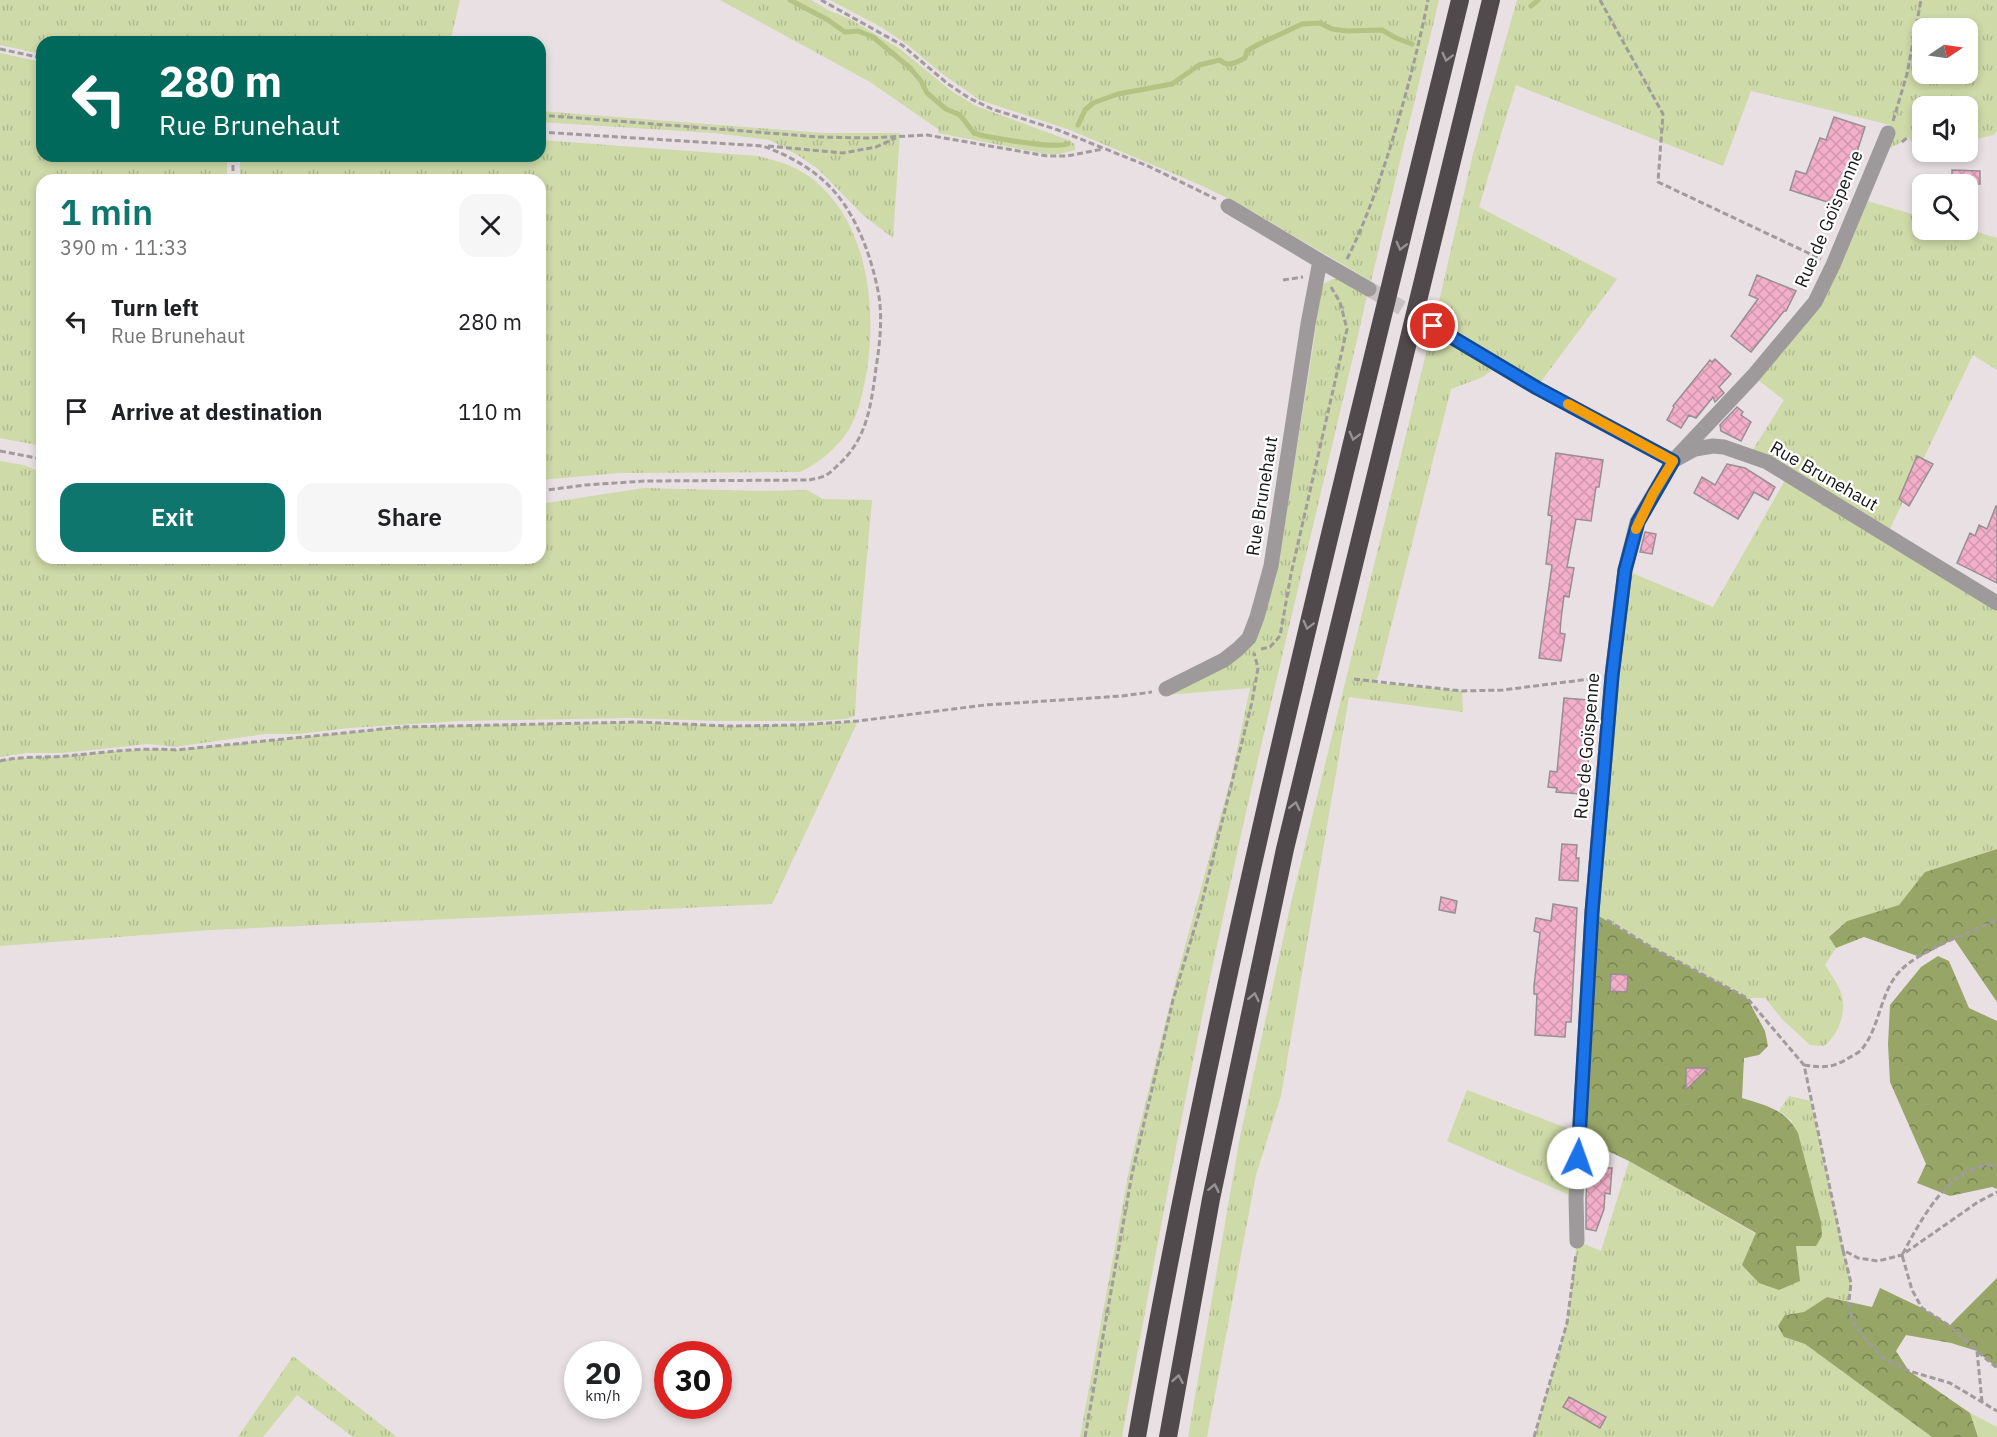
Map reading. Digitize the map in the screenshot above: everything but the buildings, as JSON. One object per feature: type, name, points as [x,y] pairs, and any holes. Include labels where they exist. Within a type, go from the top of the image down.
[{"type":"highway","points":[[1137,1437],[1185,1180],[1257,844],[1461,0]]},
{"type":"highway","points":[[1168,1437],[1211,1199],[1286,849],[1491,0]]},
{"type":"street","name":"Rue de Goïspenne","points":[[1577,1240],[1576,1198],[1592,912],[1612,676],[1625,570],[1638,522],[1673,461],[1753,376],[1815,302],[1833,265],[1888,133]]},
{"type":"street","points":[[1228,206],[1370,289]]},
{"type":"street","name":"Rue Brunehaut","points":[[1166,689],[1224,660],[1250,640],[1271,566],[1308,324],[1320,261]]},
{"type":"street","points":[[1433,326],[1537,388],[1673,461]]},
{"type":"street","name":"Rue Brunehaut","points":[[1673,461],[1695,449],[1713,446],[1724,447],[1767,462],[1997,603]]},
{"type":"path","points":[[821,0],[902,45],[948,84],[969,98],[992,109],[1058,130],[1173,177],[1228,206]]},
{"type":"path","points":[[1341,272],[1371,209],[1419,45],[1428,0]]},
{"type":"path","points":[[1600,0],[1663,114],[1658,182],[1833,265]]},
{"type":"path","points":[[1888,133],[1908,74],[1921,0]]},
{"type":"path","points":[[0,49],[36,57]]},
{"type":"path","points":[[546,115],[819,137],[869,138],[927,135],[1047,156],[1067,156],[1103,149]]},
{"type":"path","points":[[546,132],[843,153],[876,147],[900,136]]},
{"type":"path","points":[[546,490],[646,481],[809,480],[827,475],[848,456],[863,433],[870,413],[880,316],[878,293],[866,245],[845,206],[832,189],[802,164],[785,154],[763,146]]},
{"type":"path","points":[[1250,640],[1258,649],[1276,643],[1280,636],[1291,574],[1347,329],[1340,302],[1328,282],[1320,261]]},
{"type":"path","points":[[0,451],[36,458]]},
{"type":"path","points":[[1084,1437],[1132,1174],[1173,1000],[1200,910],[1252,702],[1258,668],[1250,640]]},
{"type":"path","points":[[1354,680],[1462,691],[1503,690],[1612,676]]},
{"type":"path","points":[[0,761],[13,758],[65,756],[146,748],[176,750],[402,727],[638,722],[729,726],[810,724],[858,721],[985,705],[1122,696],[1166,689]]},
{"type":"path","points":[[1592,912],[1651,947],[1748,998],[1804,1065],[1851,1283],[1849,1301],[1852,1320],[1865,1339],[1883,1358],[1909,1371],[1950,1383],[1997,1411]]},
{"type":"path","points":[[1804,1065],[1824,1069],[1842,1062],[1862,1049],[1878,1016],[1888,987],[1900,970],[1954,939],[1997,920]]},
{"type":"path","points":[[1997,1165],[1963,1173],[1940,1194],[1924,1216],[1902,1255],[1912,1290],[1923,1308],[1950,1326],[1997,1368]]},
{"type":"path","points":[[1843,1250],[1858,1258],[1878,1261],[1902,1255],[1978,1202],[1997,1192]]},
{"type":"path","points":[[1534,1437],[1567,1323],[1577,1240]]},
{"type":"path","points":[[1977,1351],[1982,1402]]},
{"type":"green space","points":[[0,0],[460,0],[451,36],[36,36],[36,53],[0,45]]},
{"type":"green space","points":[[720,0],[811,0],[850,19],[900,49],[950,90],[976,106],[1071,141],[1075,145],[1075,150],[1046,154],[938,133],[938,129],[870,82]]},
{"type":"green space","points":[[830,0],[1439,0],[1371,281],[1236,202],[1198,184],[1070,130],[980,100],[881,27]]},
{"type":"green space","points":[[1517,0],[1997,0],[1997,130],[1994,135],[1978,139],[1978,96],[1912,96],[1912,143],[1908,137],[1879,154],[1890,125],[1751,91],[1723,166],[1516,85],[1479,207],[1617,279],[1540,383],[1435,319],[1473,154]]},
{"type":"green space","points":[[0,53],[36,61],[36,162],[227,162],[227,174],[36,174],[36,445],[0,438]]},
{"type":"green space","points":[[546,111],[823,133],[900,133],[893,238],[864,216],[818,169],[799,156],[770,140],[714,133],[546,122]]},
{"type":"green space","points":[[546,140],[757,156],[795,168],[807,175],[827,193],[843,214],[855,238],[863,264],[868,290],[870,344],[867,370],[855,417],[848,431],[833,450],[800,472],[619,473],[546,479],[546,174],[240,174],[240,162],[546,162]]},
{"type":"green space","points":[[1860,199],[1912,214],[1912,240],[1978,240],[1978,232],[1997,238],[1997,370],[1973,355],[1887,535],[1997,603],[1997,849],[1926,872],[1899,905],[1847,921],[1829,936],[1836,948],[1825,965],[1840,990],[1843,1013],[1834,1035],[1824,1046],[1810,1045],[1782,1019],[1765,998],[1747,998],[1651,947],[1592,912],[1625,570],[1713,607],[1788,475],[1749,456],[1784,400],[1753,376],[1802,319]]},
{"type":"green space","points":[[1338,279],[1367,296],[1258,758],[1210,978],[1183,1109],[1122,1437],[1080,1437],[1130,1165],[1178,972],[1231,778],[1250,688],[1166,695],[1257,634],[1276,579],[1320,292],[1323,284]]},
{"type":"green space","points":[[1431,333],[1492,370],[1483,377],[1451,389],[1375,683],[1462,691],[1463,712],[1349,697],[1281,1096],[1256,1175],[1207,1437],[1188,1437],[1240,1137],[1290,907]]},
{"type":"green space","points":[[0,461],[24,465],[36,470],[36,564],[546,564],[546,503],[644,488],[807,490],[823,499],[872,500],[855,716],[845,719],[717,721],[628,718],[460,721],[349,728],[298,734],[265,734],[175,747],[148,744],[0,757]]},
{"type":"green space","points":[[858,721],[772,904],[211,930],[0,946],[0,761],[134,750],[176,750],[402,727],[638,722],[729,726]]},
{"type":"green space","points":[[1997,849],[1997,1002],[1954,939],[1920,957],[1864,937],[1836,948],[1829,937],[1847,921],[1899,905],[1925,872]]},
{"type":"green space","points":[[1592,912],[1651,947],[1747,998],[1765,1031],[1768,1046],[1759,1055],[1744,1058],[1742,1098],[1781,1113],[1793,1125],[1798,1133],[1821,1222],[1822,1236],[1816,1246],[1796,1246],[1800,1281],[1779,1290],[1759,1283],[1742,1265],[1756,1233],[1629,1161],[1580,1138]]},
{"type":"green space","points":[[1938,956],[1949,961],[1969,1008],[1997,1021],[1997,1189],[1992,1187],[1950,1196],[1917,1183],[1926,1164],[1890,1082],[1888,1044],[1890,1005],[1921,967]]},
{"type":"green space","points":[[1467,1090],[1580,1133],[1576,1198],[1447,1141]]},
{"type":"green space","points":[[1789,1096],[1811,1101],[1851,1283],[1849,1301],[1827,1297],[1804,1312],[1785,1315],[1784,1337],[1805,1344],[1932,1437],[1534,1437],[1567,1323],[1577,1241],[1601,1251],[1629,1161],[1756,1234],[1796,1246],[1792,1121],[1779,1111]]},
{"type":"green space","points":[[1997,1278],[1997,1368],[1977,1351],[1951,1343],[1906,1335],[1896,1351],[1909,1371],[1970,1413],[1978,1437],[1932,1437],[1805,1344],[1784,1337],[1778,1326],[1785,1315],[1804,1312],[1827,1297],[1872,1307],[1880,1288],[1922,1308],[1950,1325]]},
{"type":"green space","points":[[293,1356],[397,1437],[353,1437],[297,1395],[263,1437],[238,1437]]},
{"type":"green space","points":[[1970,1413],[1997,1427],[1997,1437],[1978,1437]]},
{"type":"waterway","points":[[790,0],[828,20],[845,32],[858,31],[873,37],[910,68],[927,93],[946,109],[960,115],[974,133],[1039,144],[1067,144]]},
{"type":"waterway","points":[[1531,6],[1538,0]]},
{"type":"waterway","points":[[1078,125],[1085,110],[1093,103],[1118,94],[1172,84],[1199,65],[1220,60],[1226,64],[1235,62],[1245,58],[1247,51],[1259,44],[1302,24],[1320,23],[1332,29],[1347,31],[1382,30],[1412,44]]},
{"type":"tunnel","points":[[1369,289],[1433,326]]},
{"type":"slow traffic","points":[[1568,404],[1673,461],[1636,529]]},
{"type":"route","points":[[1433,326],[1537,388],[1673,461],[1638,522],[1625,570],[1612,676],[1592,912],[1578,1158]]}]
